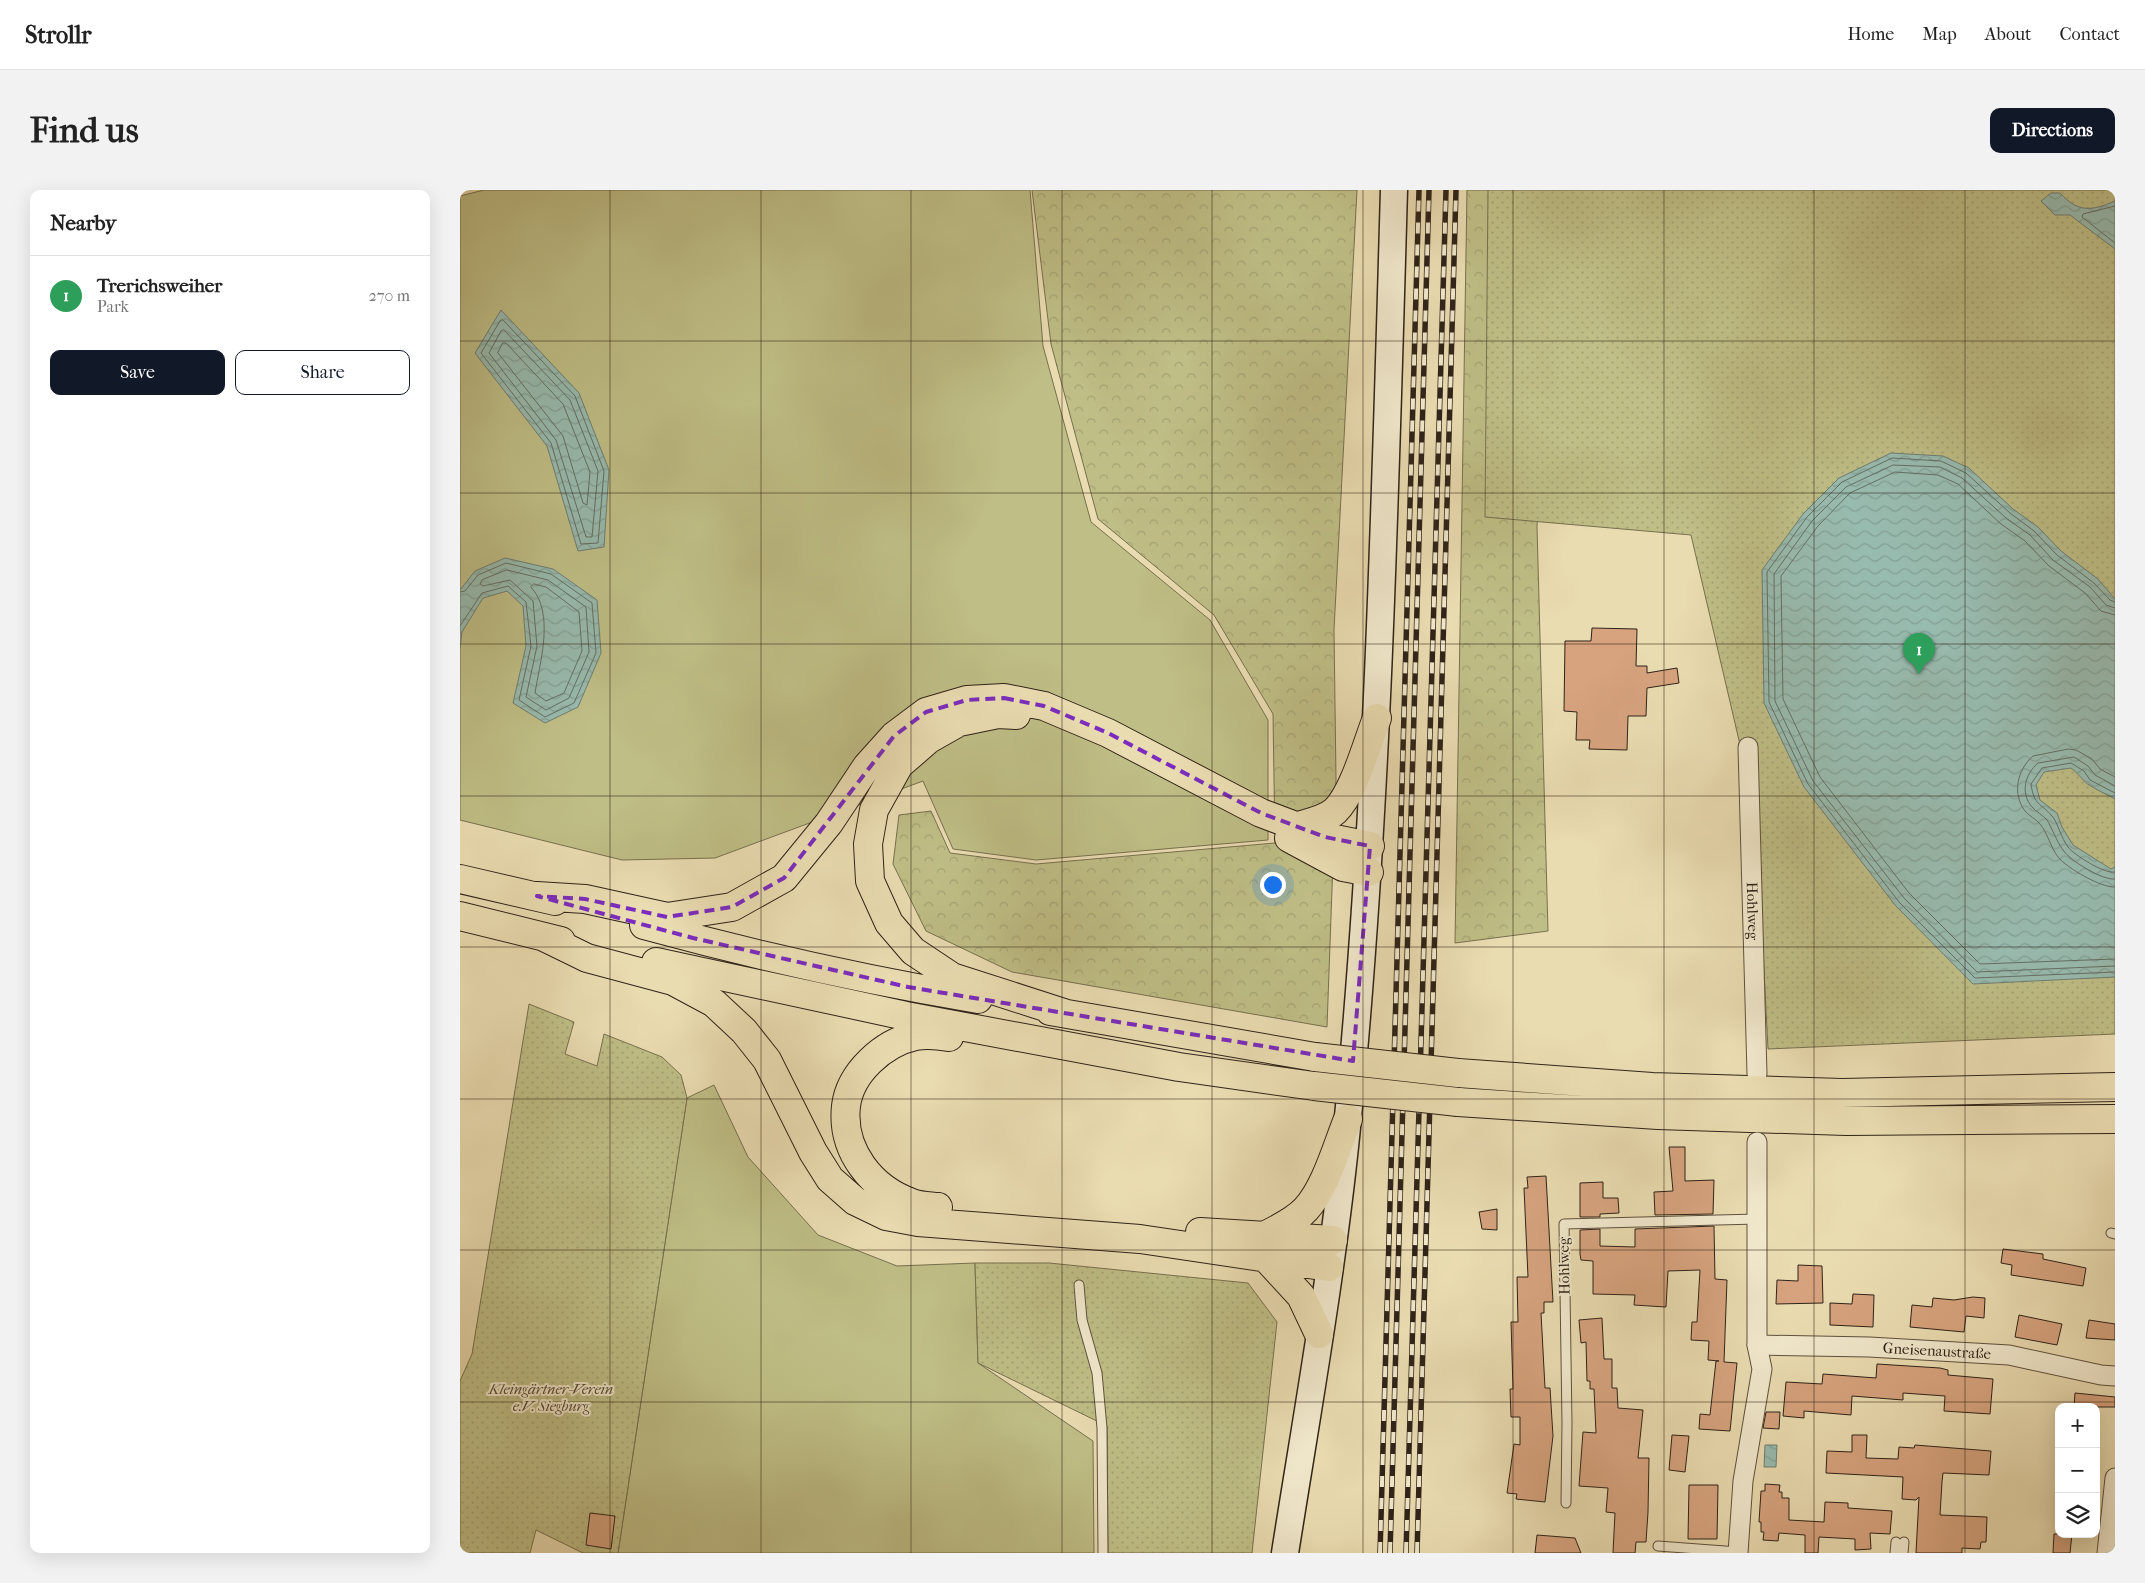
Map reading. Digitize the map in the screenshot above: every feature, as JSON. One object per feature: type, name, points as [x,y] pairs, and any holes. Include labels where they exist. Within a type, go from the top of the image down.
[{"type":"highway","points":[[537,896],[585,899],[667,917],[732,907],[784,878],[829,823],[867,766],[894,736],[926,712],[967,700],[1004,698],[1044,706],[1108,733],[1261,813],[1325,837],[1369,859]]},
{"type":"highway","points":[[1067,1014],[952,977],[913,951],[889,923],[870,881],[868,844],[874,810],[899,765],[929,739],[959,722],[998,714],[1025,715],[1053,722],[1097,739],[1121,751],[1343,867],[1369,859]]},
{"type":"highway","points":[[1295,827],[1320,820],[1334,812],[1343,802],[1353,784],[1377,718]]},
{"type":"highway","points":[[460,879],[537,896],[693,938],[908,987],[1315,1057],[1458,1073],[1652,1087],[1842,1094],[2115,1087]]},
{"type":"highway","points":[[460,916],[544,937],[906,1016],[1179,1067],[1314,1086],[1458,1102],[1658,1116],[1846,1121],[2115,1119]]},
{"type":"highway","points":[[544,937],[587,958],[673,981],[714,1003],[744,1031],[767,1060],[813,1152],[830,1179],[855,1201],[886,1216],[918,1222],[1265,1247],[1333,1240]]},
{"type":"highway","points":[[1041,1041],[1000,1046],[937,1035],[915,1036],[890,1046],[870,1061],[855,1081],[846,1105],[847,1132],[855,1156],[871,1179],[892,1195],[914,1204],[1140,1229],[1265,1247],[1329,1267]]},
{"type":"highway","points":[[1265,1247],[1285,1225],[1306,1209],[1321,1185],[1348,1119]]},
{"type":"highway","points":[[1265,1247],[1297,1291],[1319,1334]]},
{"type":"main road","points":[[1285,1553],[1333,1240],[1348,1119],[1369,859],[1377,718],[1394,190]]},
{"type":"street","name":"Hohlweg","points":[[1748,747],[1757,1074]]},
{"type":"street","points":[[1738,1552],[1743,1481],[1762,1369],[1757,1345],[1757,1142]]},
{"type":"street","name":"Gneisenaustraße","points":[[1757,1345],[1869,1347],[2009,1355],[2101,1375],[2115,1376]]},
{"type":"street","points":[[2107,1553],[2115,1478]]},
{"type":"lane","name":"Hohlweg","points":[[1566,1503],[1567,1423],[1564,1224],[1757,1219]]},
{"type":"lane","points":[[1080,1285],[1082,1320],[1097,1373],[1102,1428],[1103,1553]]},
{"type":"lane","points":[[1895,1553],[1900,1542],[1903,1553]]},
{"type":"lane","points":[[1658,1546],[1738,1552]]},
{"type":"highlighted area","points":[[1004,698],[1044,706],[1108,733],[1261,813],[1325,837],[1370,846],[1353,1061],[908,987],[693,938],[537,896],[585,899],[667,917],[732,907],[784,878],[894,736],[926,712],[967,700]]},
{"type":"green space","points":[[484,190],[1030,190],[1043,346],[1091,522],[1210,620],[1268,720],[1268,840],[1036,860],[953,849],[923,781],[715,858],[622,860],[460,820],[460,196]]},
{"type":"green space","points":[[1032,190],[1357,190],[1334,630],[1336,779],[1327,1027],[1012,972],[926,931],[893,864],[899,815],[931,811],[950,853],[1036,864],[1275,843],[1273,714],[1214,615],[1098,519],[1051,344]]},
{"type":"green space","points":[[1467,190],[1495,190],[1538,505],[1537,527],[1548,931],[1455,943]]},
{"type":"green space","points":[[1488,190],[2115,190],[2115,1034],[1768,1049],[1756,813],[1691,535],[1485,517]]},
{"type":"green space","name":"Kleingärtner-Verein e.V. Siegburg","points":[[529,1004],[574,1022],[565,1054],[597,1066],[604,1034],[662,1057],[681,1075],[687,1098],[618,1553],[583,1553],[536,1530],[530,1553],[460,1553],[460,1381],[472,1354]]},
{"type":"green space","points":[[714,1085],[748,1157],[818,1235],[897,1266],[975,1263],[978,1363],[1093,1441],[1094,1553],[618,1553],[687,1098]]},
{"type":"green space","points":[[975,1263],[1049,1263],[1248,1283],[1277,1322],[1252,1553],[1108,1553],[1107,1426],[978,1363]]},
{"type":"water","points":[[2051,193],[2060,193],[2073,204],[2086,208],[2099,207],[2115,201],[2115,249],[2070,215],[2055,215],[2041,201]]},
{"type":"water","points":[[501,310],[579,393],[609,470],[604,547],[578,551],[547,446],[475,353]]},
{"type":"water","points":[[1891,453],[1943,456],[1969,468],[2013,509],[2038,527],[2061,551],[2098,579],[2115,599],[2115,799],[2087,784],[2071,768],[2044,772],[2036,785],[2040,800],[2057,813],[2062,827],[2073,845],[2111,869],[2115,867],[2115,977],[1973,984],[1895,905],[1804,787],[1764,703],[1762,570],[1803,514],[1839,478]]},
{"type":"water","points":[[505,558],[553,569],[597,600],[601,653],[578,707],[545,723],[513,703],[526,646],[523,606],[507,591],[483,598],[462,632],[460,648],[460,590],[475,571]]},
{"type":"water","points":[[1765,1445],[1777,1445],[1776,1467],[1764,1467]]},
{"type":"building","points":[[1592,628],[1637,629],[1636,666],[1647,666],[1647,673],[1677,668],[1679,683],[1647,688],[1646,716],[1628,716],[1627,750],[1589,749],[1590,740],[1576,740],[1577,712],[1564,711],[1565,641],[1591,641]]},
{"type":"building","points":[[1669,1147],[1685,1147],[1685,1181],[1714,1180],[1713,1214],[1655,1215],[1654,1192],[1673,1191]]},
{"type":"building","points":[[1546,1176],[1553,1302],[1544,1302],[1544,1313],[1541,1313],[1545,1388],[1550,1388],[1553,1436],[1545,1502],[1516,1499],[1517,1494],[1507,1493],[1514,1444],[1520,1445],[1520,1417],[1511,1417],[1510,1389],[1513,1389],[1511,1322],[1518,1322],[1517,1277],[1528,1277],[1524,1188],[1528,1188],[1527,1177]]},
{"type":"building","points":[[1603,1182],[1603,1198],[1618,1198],[1619,1213],[1600,1214],[1600,1217],[1580,1217],[1580,1183]]},
{"type":"building","points":[[1497,1209],[1497,1230],[1482,1229],[1479,1212]]},
{"type":"building","points":[[1714,1226],[1715,1279],[1727,1280],[1724,1362],[1737,1363],[1730,1431],[1699,1429],[1700,1414],[1710,1415],[1716,1361],[1719,1361],[1708,1360],[1709,1341],[1691,1340],[1692,1322],[1697,1322],[1700,1270],[1668,1271],[1666,1307],[1634,1305],[1635,1295],[1593,1294],[1593,1261],[1581,1260],[1580,1254],[1580,1230],[1600,1229],[1600,1246],[1635,1247],[1635,1229]]},
{"type":"building","points":[[2003,1249],[2043,1254],[2043,1259],[2086,1268],[2083,1286],[2011,1275],[2012,1265],[2001,1263]]},
{"type":"building","points":[[1798,1265],[1822,1266],[1823,1303],[1776,1304],[1777,1280],[1798,1281]]},
{"type":"building","points":[[1853,1294],[1874,1295],[1873,1327],[1830,1325],[1830,1303],[1852,1304]]},
{"type":"building","points":[[1973,1297],[1985,1298],[1984,1318],[1966,1316],[1964,1332],[1910,1327],[1912,1305],[1932,1307],[1933,1298],[1954,1300]]},
{"type":"building","points":[[2019,1315],[2062,1324],[2057,1345],[2015,1337]]},
{"type":"building","points":[[1602,1318],[1604,1359],[1612,1359],[1612,1388],[1617,1388],[1618,1408],[1643,1410],[1638,1458],[1649,1458],[1648,1512],[1646,1542],[1636,1542],[1635,1553],[1613,1553],[1615,1513],[1606,1512],[1608,1488],[1579,1486],[1583,1432],[1596,1433],[1594,1389],[1590,1389],[1590,1381],[1587,1381],[1586,1342],[1581,1343],[1579,1320]]},
{"type":"building","points":[[2089,1320],[2115,1324],[2115,1340],[2086,1338]]},
{"type":"building","points":[[1877,1364],[1940,1368],[1948,1370],[1948,1375],[1993,1379],[1990,1414],[1944,1411],[1945,1396],[1903,1393],[1903,1400],[1852,1396],[1851,1415],[1804,1411],[1804,1418],[1783,1416],[1786,1382],[1822,1384],[1823,1374],[1876,1378]]},
{"type":"building","points":[[2075,1393],[2115,1397],[2115,1407],[2100,1407],[2100,1403],[2074,1403]]},
{"type":"building","points":[[1766,1412],[1780,1412],[1779,1429],[1763,1428]]},
{"type":"building","points":[[1672,1435],[1689,1436],[1685,1472],[1669,1470]]},
{"type":"building","points":[[1852,1435],[1867,1435],[1866,1458],[1898,1459],[1899,1447],[1914,1448],[1915,1445],[1991,1451],[1989,1475],[1943,1473],[1940,1515],[1987,1517],[1986,1542],[1981,1542],[1980,1549],[1962,1548],[1962,1553],[1916,1553],[1919,1497],[1916,1500],[1902,1499],[1903,1477],[1826,1473],[1827,1451],[1852,1452]]},
{"type":"building","points":[[1765,1484],[1780,1485],[1779,1492],[1782,1492],[1782,1498],[1789,1498],[1789,1520],[1824,1522],[1825,1502],[1848,1503],[1848,1508],[1892,1511],[1890,1534],[1870,1533],[1871,1549],[1855,1550],[1855,1539],[1819,1537],[1818,1553],[1805,1553],[1805,1535],[1779,1533],[1778,1541],[1763,1540],[1764,1532],[1761,1532],[1761,1522],[1759,1522],[1761,1491],[1765,1491]]},
{"type":"building","points":[[1689,1485],[1718,1485],[1717,1539],[1688,1539]]},
{"type":"building","points":[[590,1513],[615,1516],[611,1549],[586,1545]]},
{"type":"building","points":[[2054,1534],[2055,1538],[2072,1538],[2070,1553],[2053,1553]]},
{"type":"building","points":[[1537,1535],[1575,1538],[1581,1553],[1535,1553]]},
{"type":"railway","points":[[1380,1553],[1419,190]]},
{"type":"railway","points":[[1390,1553],[1429,190]]},
{"type":"railway","points":[[1406,1553],[1446,190]]},
{"type":"railway","points":[[1417,1553],[1456,190]]},
{"type":"place","name":"Trerichsweiher","points":[[1919,674]]}]
